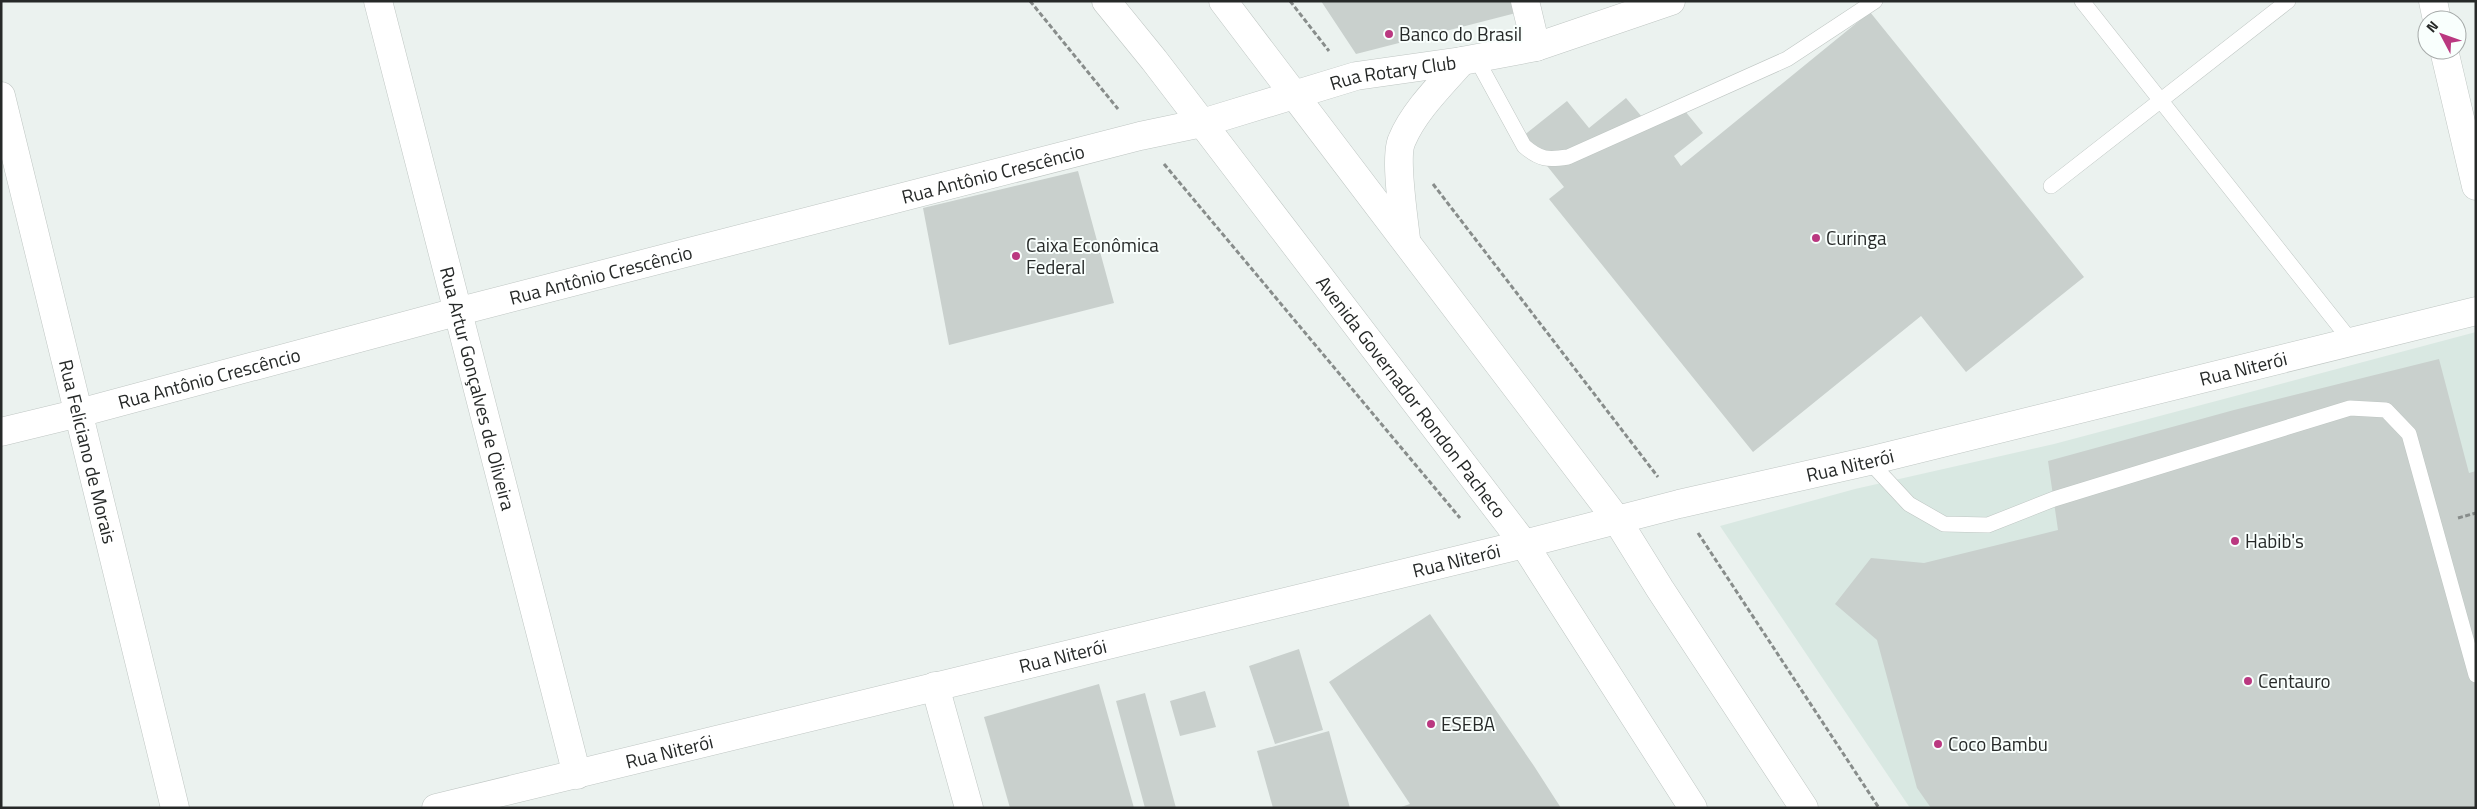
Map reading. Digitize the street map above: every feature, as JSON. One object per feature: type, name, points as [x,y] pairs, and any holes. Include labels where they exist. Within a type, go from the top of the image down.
[{"type":"street","name":"Rua Artur Gonçalves de Oliveira","points":[[378,1],[460,310],[577,775]]},
{"type":"street","name":"Avenida Governador Rondon Pacheco","points":[[1106,1],[1202,123],[1524,544],[1693,808]]},
{"type":"street","points":[[1223,1],[1296,94],[1617,520],[1660,589],[1804,808]]},
{"type":"street","points":[[1525,1],[1536,47]]},
{"type":"street","name":"Rua Rotary Club","points":[[1202,123],[1350,78],[1536,47],[1671,1]]},
{"type":"street","points":[[1407,243],[1400,197],[1401,141],[1427,101],[1469,59]]},
{"type":"street","points":[[2446,60],[2476,186]]},
{"type":"street","name":"Rua Feliciano de Morais","points":[[1,96],[176,808]]},
{"type":"street","name":"Rua Antônio Crescêncio","points":[[1,432],[79,413],[460,310],[1140,136],[1202,123]]},
{"type":"street","name":"Rua Niterói","points":[[436,808],[1524,544],[1679,504],[1870,461],[2351,340],[2476,311]]},
{"type":"street","points":[[935,686],[969,808]]},
{"type":"lane","points":[[1469,59],[1524,146],[1536,156],[1552,160],[1568,157],[1787,58],[1875,1]]},
{"type":"lane","points":[[2082,1],[2351,340]]},
{"type":"lane","points":[[2051,186],[2288,1]]},
{"type":"lane","points":[[1870,461],[1909,504],[1944,524],[1988,525],[2054,499],[2350,408],[2386,410],[2409,434],[2476,674]]},
{"type":"path","points":[[1030,1],[1140,136],[1489,552]]},
{"type":"path","points":[[1290,1],[1350,78]]},
{"type":"path","points":[[1431,181],[1679,504],[1879,808]]},
{"type":"shaded area","points":[[2476,332],[2476,808],[1910,808],[1720,526],[1855,489],[2054,444]]},
{"type":"building","name":"Banco do Brasil","points":[[1321,1],[1512,1],[1516,13],[1356,54]]},
{"type":"building","name":"Curinga","points":[[1870,12],[2084,277],[1966,372],[1921,316],[1753,452],[1549,199],[1564,187],[1523,136],[1567,101],[1589,128],[1626,98],[1648,124],[1676,100],[1703,133],[1674,156],[1681,166]]},
{"type":"building","name":"Caixa Econômica Federal","points":[[1078,171],[1114,303],[949,345],[923,208]]},
{"type":"building","points":[[2439,359],[2469,473],[2476,471],[2476,808],[1931,808],[1917,788],[1877,640],[1835,604],[1871,558],[1924,563],[2058,530],[2048,461],[2234,410]]},
{"type":"building","name":"ESEBA","points":[[1430,614],[1561,808],[1398,808],[1410,804],[1329,682]]},
{"type":"building","points":[[1299,649],[1323,730],[1275,744],[1249,666]]},
{"type":"building","points":[[1099,684],[1134,808],[1010,808],[984,717]]},
{"type":"building","points":[[1205,691],[1216,727],[1180,736],[1170,701]]},
{"type":"building","points":[[1145,693],[1176,808],[1145,808],[1116,701]]},
{"type":"building","points":[[1329,731],[1350,808],[1273,808],[1257,751]]},
{"type":"place","name":"Banco do Brasil","points":[[1389,34]]},
{"type":"place","name":"Curinga","points":[[1816,238]]},
{"type":"place","name":"Caixa Econômica Federal","points":[[1016,256]]},
{"type":"place","name":"Habib's","points":[[2235,541]]},
{"type":"place","name":"Centauro","points":[[2248,681]]},
{"type":"place","name":"ESEBA","points":[[1431,724]]},
{"type":"place","name":"Coco Bambu","points":[[1938,744]]}]
